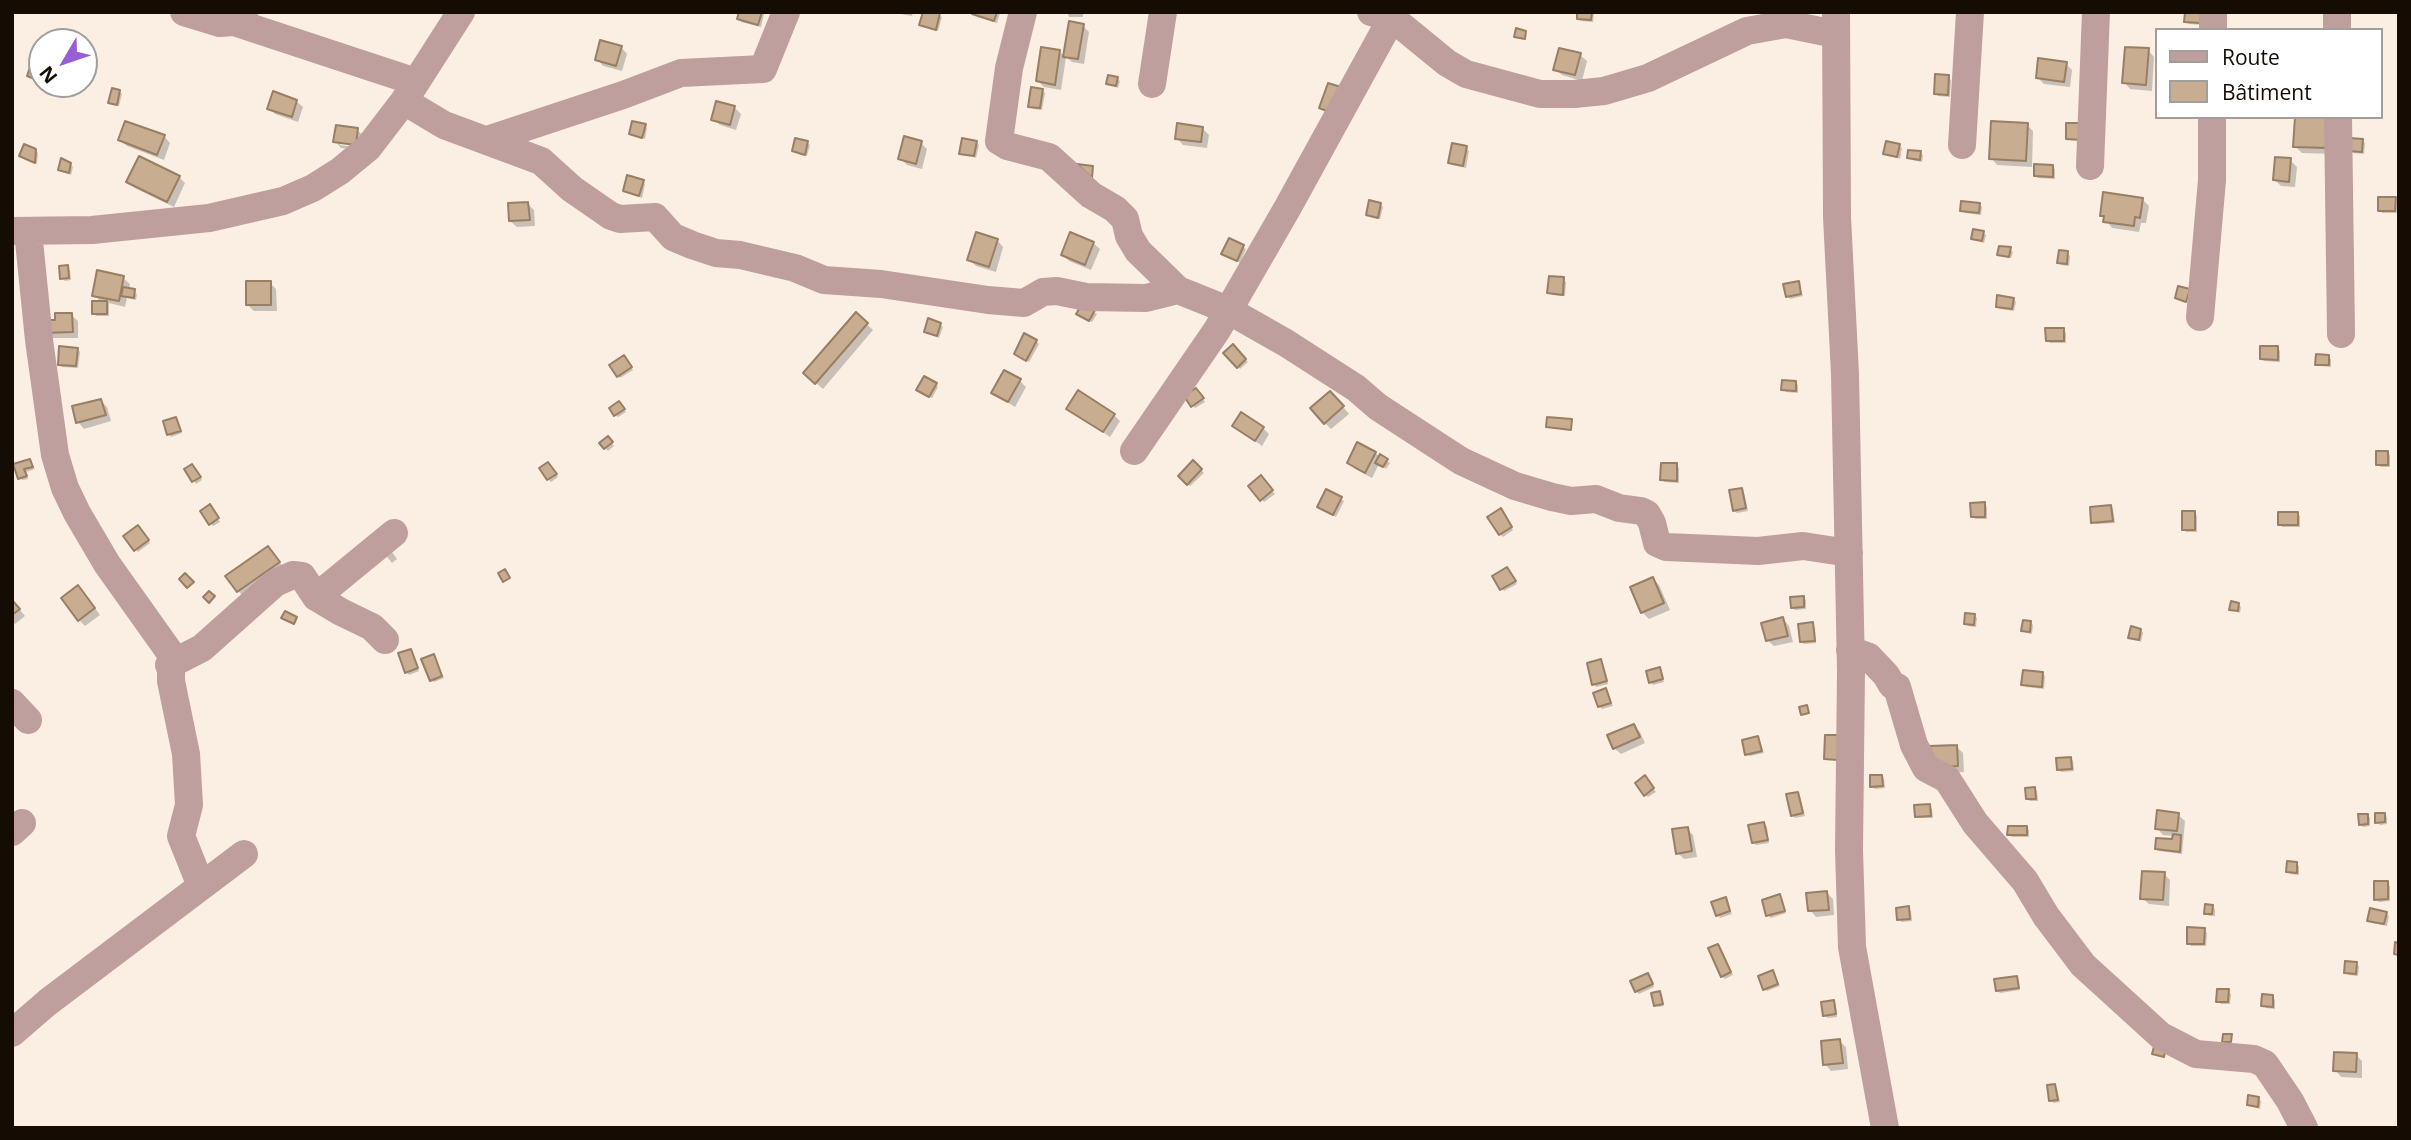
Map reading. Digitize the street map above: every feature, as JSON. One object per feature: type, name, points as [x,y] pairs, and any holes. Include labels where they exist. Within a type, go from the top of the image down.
[{"type":"street","points":[[184,12],[220,23],[239,17],[410,92],[444,125],[541,161],[572,189],[611,216],[620,219],[655,217],[673,237],[716,253],[740,255],[795,268],[824,280],[853,281],[1024,303],[1043,292],[1057,291],[1086,297],[1146,298],[1178,290]]},
{"type":"street","points":[[201,886],[181,836],[189,805],[187,754],[169,665],[171,654],[107,564],[65,488],[53,442],[20,231],[92,230],[209,218],[283,201],[313,188],[368,148],[410,92],[461,12]]},
{"type":"street","points":[[487,140],[681,73],[763,69],[786,12]]},
{"type":"street","points":[[1023,12],[1009,68],[999,141],[1007,146],[1049,158],[1091,195],[1115,209],[1125,219],[1129,236],[1138,251],[1178,290],[1228,310],[1286,343],[1461,461],[1515,486],[1552,497],[1571,501],[1596,499],[1619,508],[1647,514],[1657,542],[1666,547],[1758,551],[1803,547],[1849,553]]},
{"type":"street","points":[[1152,83],[1163,12]]},
{"type":"street","points":[[1962,145],[1970,12]]},
{"type":"street","points":[[2090,166],[2096,12]]},
{"type":"street","points":[[1134,451],[1228,310],[1386,14],[1447,63],[1466,74],[1541,94],[1604,91],[1648,78],[1747,31],[1786,24],[1835,23],[1837,217],[1846,374],[1852,947],[1885,1128]]},
{"type":"street","points":[[2200,317],[2212,180],[2212,119]]},
{"type":"street","points":[[2338,119],[2341,334]]},
{"type":"street","points":[[316,597],[394,533]]},
{"type":"street","points":[[169,665],[202,648],[283,578],[293,575],[302,576],[316,597],[372,627],[385,640]]},
{"type":"street","points":[[1850,650],[1869,657],[1892,685],[1897,687],[1914,745],[1926,768],[1947,779],[1975,823],[2025,881],[2046,916],[2083,965],[2161,1036],[2196,1054],[2254,1059],[2265,1064],[2304,1128]]},
{"type":"street","points":[[12,1033],[48,1002],[244,854]]},
{"type":"building","points":[[739,12],[762,12],[758,25],[737,19]]},
{"type":"building","points":[[923,12],[940,13],[936,30],[919,25]]},
{"type":"building","points":[[997,12],[994,21],[972,14]]},
{"type":"building","points":[[1577,12],[1592,12],[1591,20],[1577,19]]},
{"type":"building","points":[[2185,12],[2202,12],[2201,23],[2184,22]]},
{"type":"building","points":[[1069,21],[1084,24],[1078,59],[1063,57]]},
{"type":"building","points":[[1516,28],[1526,31],[1525,39],[1514,37]]},
{"type":"building","points":[[600,40],[622,46],[616,66],[595,60]]},
{"type":"building","points":[[1041,47],[1060,50],[1055,85],[1036,81]]},
{"type":"building","points":[[2125,47],[2149,48],[2146,85],[2122,83]]},
{"type":"building","points":[[1559,48],[1581,53],[1575,75],[1553,70]]},
{"type":"building","points":[[2038,58],[2067,62],[2064,82],[2036,78]]},
{"type":"building","points":[[1935,74],[1949,75],[1948,95],[1934,94]]},
{"type":"building","points":[[1108,75],[1118,77],[1116,86],[1106,84]]},
{"type":"building","points":[[1328,83],[1341,87],[1332,113],[1319,108]]},
{"type":"building","points":[[1031,87],[1043,89],[1040,108],[1028,107]]},
{"type":"building","points":[[112,88],[120,90],[117,105],[108,103]]},
{"type":"building","points":[[273,91],[297,100],[292,117],[267,109]]},
{"type":"building","points":[[716,101],[735,106],[730,125],[711,120]]},
{"type":"building","points":[[2295,119],[2329,119],[2328,148],[2293,147]]},
{"type":"building","points":[[125,121],[165,135],[157,155],[118,140]]},
{"type":"building","points":[[632,121],[646,124],[642,138],[629,134]]},
{"type":"building","points":[[1991,121],[2028,123],[2026,161],[1989,159]]},
{"type":"building","points":[[1177,123],[1203,127],[1201,142],[1175,139]]},
{"type":"building","points":[[2066,123],[2082,123],[2081,140],[2066,139]]},
{"type":"building","points":[[336,125],[358,128],[356,145],[333,142]]},
{"type":"building","points":[[904,136],[922,141],[916,164],[898,159]]},
{"type":"building","points":[[795,138],[808,141],[805,155],[792,151]]},
{"type":"building","points":[[962,138],[977,141],[974,156],[959,154]]},
{"type":"building","points":[[2350,138],[2363,139],[2362,152],[2349,151]]},
{"type":"building","points":[[1886,141],[1900,144],[1897,157],[1883,154]]},
{"type":"building","points":[[1452,143],[1467,146],[1463,166],[1448,163]]},
{"type":"building","points":[[24,144],[36,149],[35,163],[19,156]]},
{"type":"building","points":[[1908,150],[1921,151],[1920,160],[1907,158]]},
{"type":"building","points":[[139,156],[180,176],[167,202],[126,182]]},
{"type":"building","points":[[2275,157],[2291,158],[2289,182],[2273,180]]},
{"type":"building","points":[[61,158],[71,163],[69,173],[58,170]]},
{"type":"building","points":[[1077,164],[1093,166],[1092,178]]},
{"type":"building","points":[[2034,164],[2053,165],[2053,177],[2034,176]]},
{"type":"building","points":[[627,175],[644,180],[639,196],[623,191]]},
{"type":"building","points":[[2103,192],[2143,198],[2140,218],[2135,217],[2134,226],[2103,222],[2104,216],[2100,216]]},
{"type":"building","points":[[2378,197],[2396,197],[2395,211],[2378,211]]},
{"type":"building","points":[[1369,200],[1381,203],[1378,218],[1366,215]]},
{"type":"building","points":[[1961,201],[1980,203],[1979,213],[1960,211]]},
{"type":"building","points":[[528,202],[530,220],[509,221],[508,203]]},
{"type":"building","points":[[1973,229],[1984,231],[1982,241],[1971,239]]},
{"type":"building","points":[[976,232],[998,239],[989,267],[967,260]]},
{"type":"building","points":[[1070,232],[1094,242],[1085,265],[1061,255]]},
{"type":"building","points":[[1229,238],[1244,245],[1237,261],[1221,254]]},
{"type":"building","points":[[1999,246],[2011,247],[2009,257],[1997,255]]},
{"type":"building","points":[[2059,250],[2068,251],[2067,264],[2057,263]]},
{"type":"building","points":[[68,265],[69,278],[60,279],[59,266]]},
{"type":"building","points":[[97,270],[124,276],[119,301],[92,296]]},
{"type":"building","points":[[1549,276],[1564,277],[1563,295],[1547,293]]},
{"type":"building","points":[[246,281],[271,281],[271,305],[246,305]]},
{"type":"building","points":[[1799,281],[1801,294],[1786,297],[1783,284]]},
{"type":"building","points":[[2178,286],[2190,289],[2186,302],[2175,298]]},
{"type":"building","points":[[123,287],[135,289],[134,298],[121,296]]},
{"type":"building","points":[[1997,295],[2014,298],[2012,309],[1996,307]]},
{"type":"building","points":[[92,301],[107,301],[107,314],[92,314]]},
{"type":"building","points":[[1082,304],[1095,310],[1089,321],[1076,314]]},
{"type":"building","points":[[856,312],[868,323],[815,384],[803,373]]},
{"type":"building","points":[[55,313],[72,313],[73,332],[43,333],[43,320],[55,320]]},
{"type":"building","points":[[928,318],[941,323],[937,336],[924,332]]},
{"type":"building","points":[[2045,328],[2064,328],[2064,341],[2046,341]]},
{"type":"building","points":[[1024,333],[1037,340],[1026,361],[1014,354]]},
{"type":"building","points":[[1233,344],[1246,359],[1237,368],[1223,353]]},
{"type":"building","points":[[59,346],[78,348],[76,366],[58,365]]},
{"type":"building","points":[[2260,346],[2278,346],[2278,360],[2260,359]]},
{"type":"building","points":[[2316,354],[2329,355],[2329,365],[2315,365]]},
{"type":"building","points":[[624,355],[632,367],[617,377],[609,365]]},
{"type":"building","points":[[1004,370],[1021,379],[1008,402],[991,393]]},
{"type":"building","points":[[924,376],[937,383],[929,397],[916,390]]},
{"type":"building","points":[[1782,380],[1796,381],[1796,391],[1781,390]]},
{"type":"building","points":[[1196,388],[1204,398],[1191,407],[1184,396]]},
{"type":"building","points":[[1078,390],[1115,414],[1103,432],[1066,409]]},
{"type":"building","points":[[1330,391],[1344,406],[1324,424],[1310,408]]},
{"type":"building","points":[[101,399],[106,415],[76,423],[72,406]]},
{"type":"building","points":[[619,401],[625,409],[614,416],[609,408]]},
{"type":"building","points":[[1241,412],[1264,427],[1255,441],[1232,426]]},
{"type":"building","points":[[176,417],[181,431],[167,435],[163,421]]},
{"type":"building","points":[[1547,417],[1572,419],[1571,430],[1546,427]]},
{"type":"building","points":[[608,436],[613,442],[604,449],[599,443]]},
{"type":"building","points":[[1357,442],[1376,452],[1365,473],[1347,463]]},
{"type":"building","points":[[2376,451],[2388,451],[2388,465],[2376,465]]},
{"type":"building","points":[[1380,454],[1388,459],[1383,467],[1375,463]]},
{"type":"building","points":[[30,459],[33,467],[24,469],[27,476],[18,479],[13,464]]},
{"type":"building","points":[[1193,460],[1202,469],[1187,485],[1178,476]]},
{"type":"building","points":[[548,462],[557,474],[547,480],[539,468]]},
{"type":"building","points":[[1661,463],[1677,463],[1677,481],[1660,480]]},
{"type":"building","points":[[192,464],[201,477],[192,482],[184,469]]},
{"type":"building","points":[[1261,475],[1273,490],[1260,501],[1248,486]]},
{"type":"building","points":[[1742,488],[1746,508],[1733,511],[1729,490]]},
{"type":"building","points":[[1326,489],[1342,497],[1333,515],[1317,507]]},
{"type":"building","points":[[1985,502],[1985,517],[1971,517],[1970,503]]},
{"type":"building","points":[[210,504],[219,518],[209,525],[200,511]]},
{"type":"building","points":[[2111,505],[2113,521],[2091,523],[2090,507]]},
{"type":"building","points":[[1501,508],[1512,527],[1499,535],[1487,517]]},
{"type":"building","points":[[2182,511],[2195,511],[2195,530],[2182,530]]},
{"type":"building","points":[[2278,512],[2298,512],[2298,525],[2278,525]]},
{"type":"building","points":[[138,525],[149,540],[134,551],[123,536]]},
{"type":"building","points":[[268,546],[280,562],[237,592],[225,576]]},
{"type":"building","points":[[1507,567],[1516,581],[1500,590],[1492,576]]},
{"type":"building","points":[[505,569],[510,578],[503,582],[498,573]]},
{"type":"building","points":[[185,573],[194,582],[187,588],[179,579]]},
{"type":"building","points":[[1653,577],[1664,603],[1641,613],[1630,587]]},
{"type":"building","points":[[78,585],[95,608],[78,621],[61,598]]},
{"type":"building","points":[[209,591],[215,596],[209,603],[203,597]]},
{"type":"building","points":[[1804,596],[1804,607],[1791,608],[1790,597]]},
{"type":"building","points":[[12,600],[20,609],[12,615]]},
{"type":"building","points":[[2231,601],[2239,603],[2238,611],[2229,610]]},
{"type":"building","points":[[285,611],[297,617],[294,624],[281,618]]},
{"type":"building","points":[[1965,613],[1975,614],[1974,625],[1964,624]]},
{"type":"building","points":[[1783,617],[1788,636],[1766,641],[1761,623]]},
{"type":"building","points":[[2023,620],[2031,621],[2030,632],[2021,631]]},
{"type":"building","points":[[1813,622],[1815,641],[1800,642],[1798,624]]},
{"type":"building","points":[[2131,626],[2141,629],[2139,640],[2128,638]]},
{"type":"building","points":[[411,649],[418,668],[405,673],[398,653]]},
{"type":"building","points":[[434,654],[442,676],[430,681],[421,659]]},
{"type":"building","points":[[1601,659],[1607,681],[1592,685],[1587,663]]},
{"type":"building","points":[[1660,667],[1663,679],[1649,683],[1646,671]]},
{"type":"building","points":[[2023,670],[2043,672],[2042,687],[2021,685]]},
{"type":"building","points":[[1606,688],[1611,703],[1598,707],[1593,693]]},
{"type":"building","points":[[1807,705],[1809,713],[1801,715],[1799,707]]},
{"type":"building","points":[[1634,724],[1640,737],[1613,749],[1607,735]]},
{"type":"building","points":[[1825,735],[1838,735],[1838,760],[1824,759]]},
{"type":"building","points":[[1758,736],[1762,751],[1745,755],[1742,740]]},
{"type":"building","points":[[1957,745],[1958,766],[1931,768],[1929,746]]},
{"type":"building","points":[[2071,757],[2072,769],[2057,770],[2056,758]]},
{"type":"building","points":[[1645,775],[1654,788],[1644,796],[1635,783]]},
{"type":"building","points":[[1870,775],[1882,775],[1883,786],[1870,787]]},
{"type":"building","points":[[2035,787],[2036,799],[2026,799],[2025,788]]},
{"type":"building","points":[[1798,792],[1803,813],[1791,816],[1786,794]]},
{"type":"building","points":[[1930,804],[1931,816],[1915,817],[1914,805]]},
{"type":"building","points":[[2157,810],[2179,813],[2177,831],[2155,829]]},
{"type":"building","points":[[2375,813],[2385,813],[2385,822],[2375,823]]},
{"type":"building","points":[[2358,814],[2368,814],[2368,824],[2359,825]]},
{"type":"building","points":[[1764,822],[1768,840],[1752,843],[1748,825]]},
{"type":"building","points":[[2008,826],[2027,826],[2027,835],[2007,835]]},
{"type":"building","points":[[1688,827],[1692,851],[1676,854],[1672,829]]},
{"type":"building","points":[[2173,834],[2181,835],[2180,852],[2155,849],[2156,838],[2172,839]]},
{"type":"building","points":[[2287,861],[2297,862],[2297,873],[2286,872]]},
{"type":"building","points":[[2142,871],[2165,872],[2163,900],[2140,899]]},
{"type":"building","points":[[2374,881],[2388,881],[2388,899],[2374,900]]},
{"type":"building","points":[[1827,891],[1829,910],[1808,911],[1806,893]]},
{"type":"building","points":[[1780,894],[1785,911],[1766,916],[1762,900]]},
{"type":"building","points":[[1726,897],[1730,911],[1716,916],[1711,902]]},
{"type":"building","points":[[2205,904],[2213,905],[2212,914],[2204,914]]},
{"type":"building","points":[[1909,906],[1910,919],[1897,920],[1896,908]]},
{"type":"building","points":[[2370,908],[2387,912],[2384,924],[2367,921]]},
{"type":"building","points":[[2187,927],[2205,928],[2204,944],[2187,944]]},
{"type":"building","points":[[2395,942],[2399,943],[2399,955],[2394,954]]},
{"type":"building","points":[[1718,944],[1731,972],[1721,977],[1708,948]]},
{"type":"building","points":[[2345,961],[2357,962],[2356,974],[2344,973]]},
{"type":"building","points":[[1773,970],[1778,984],[1763,990],[1758,976]]},
{"type":"building","points":[[1648,973],[1653,984],[1635,992],[1630,981]]},
{"type":"building","points":[[2017,976],[2019,988],[1996,991],[1994,979]]},
{"type":"building","points":[[2217,989],[2229,989],[2228,1002],[2216,1002]]},
{"type":"building","points":[[1660,991],[1663,1004],[1654,1006],[1651,993]]},
{"type":"building","points":[[2262,994],[2273,995],[2273,1007],[2261,1006]]},
{"type":"building","points":[[1834,1000],[1836,1014],[1823,1016],[1821,1002]]},
{"type":"building","points":[[2223,1034],[2232,1034],[2231,1042],[2222,1042]]},
{"type":"building","points":[[1840,1039],[1843,1063],[1823,1065],[1821,1041]]},
{"type":"building","points":[[2156,1039],[2167,1041],[2164,1057],[2152,1054]]},
{"type":"building","points":[[2334,1052],[2357,1053],[2356,1072],[2333,1071]]},
{"type":"building","points":[[2055,1084],[2058,1100],[2049,1101],[2047,1085]]},
{"type":"building","points":[[2248,1095],[2259,1097],[2258,1107],[2247,1105]]}]
